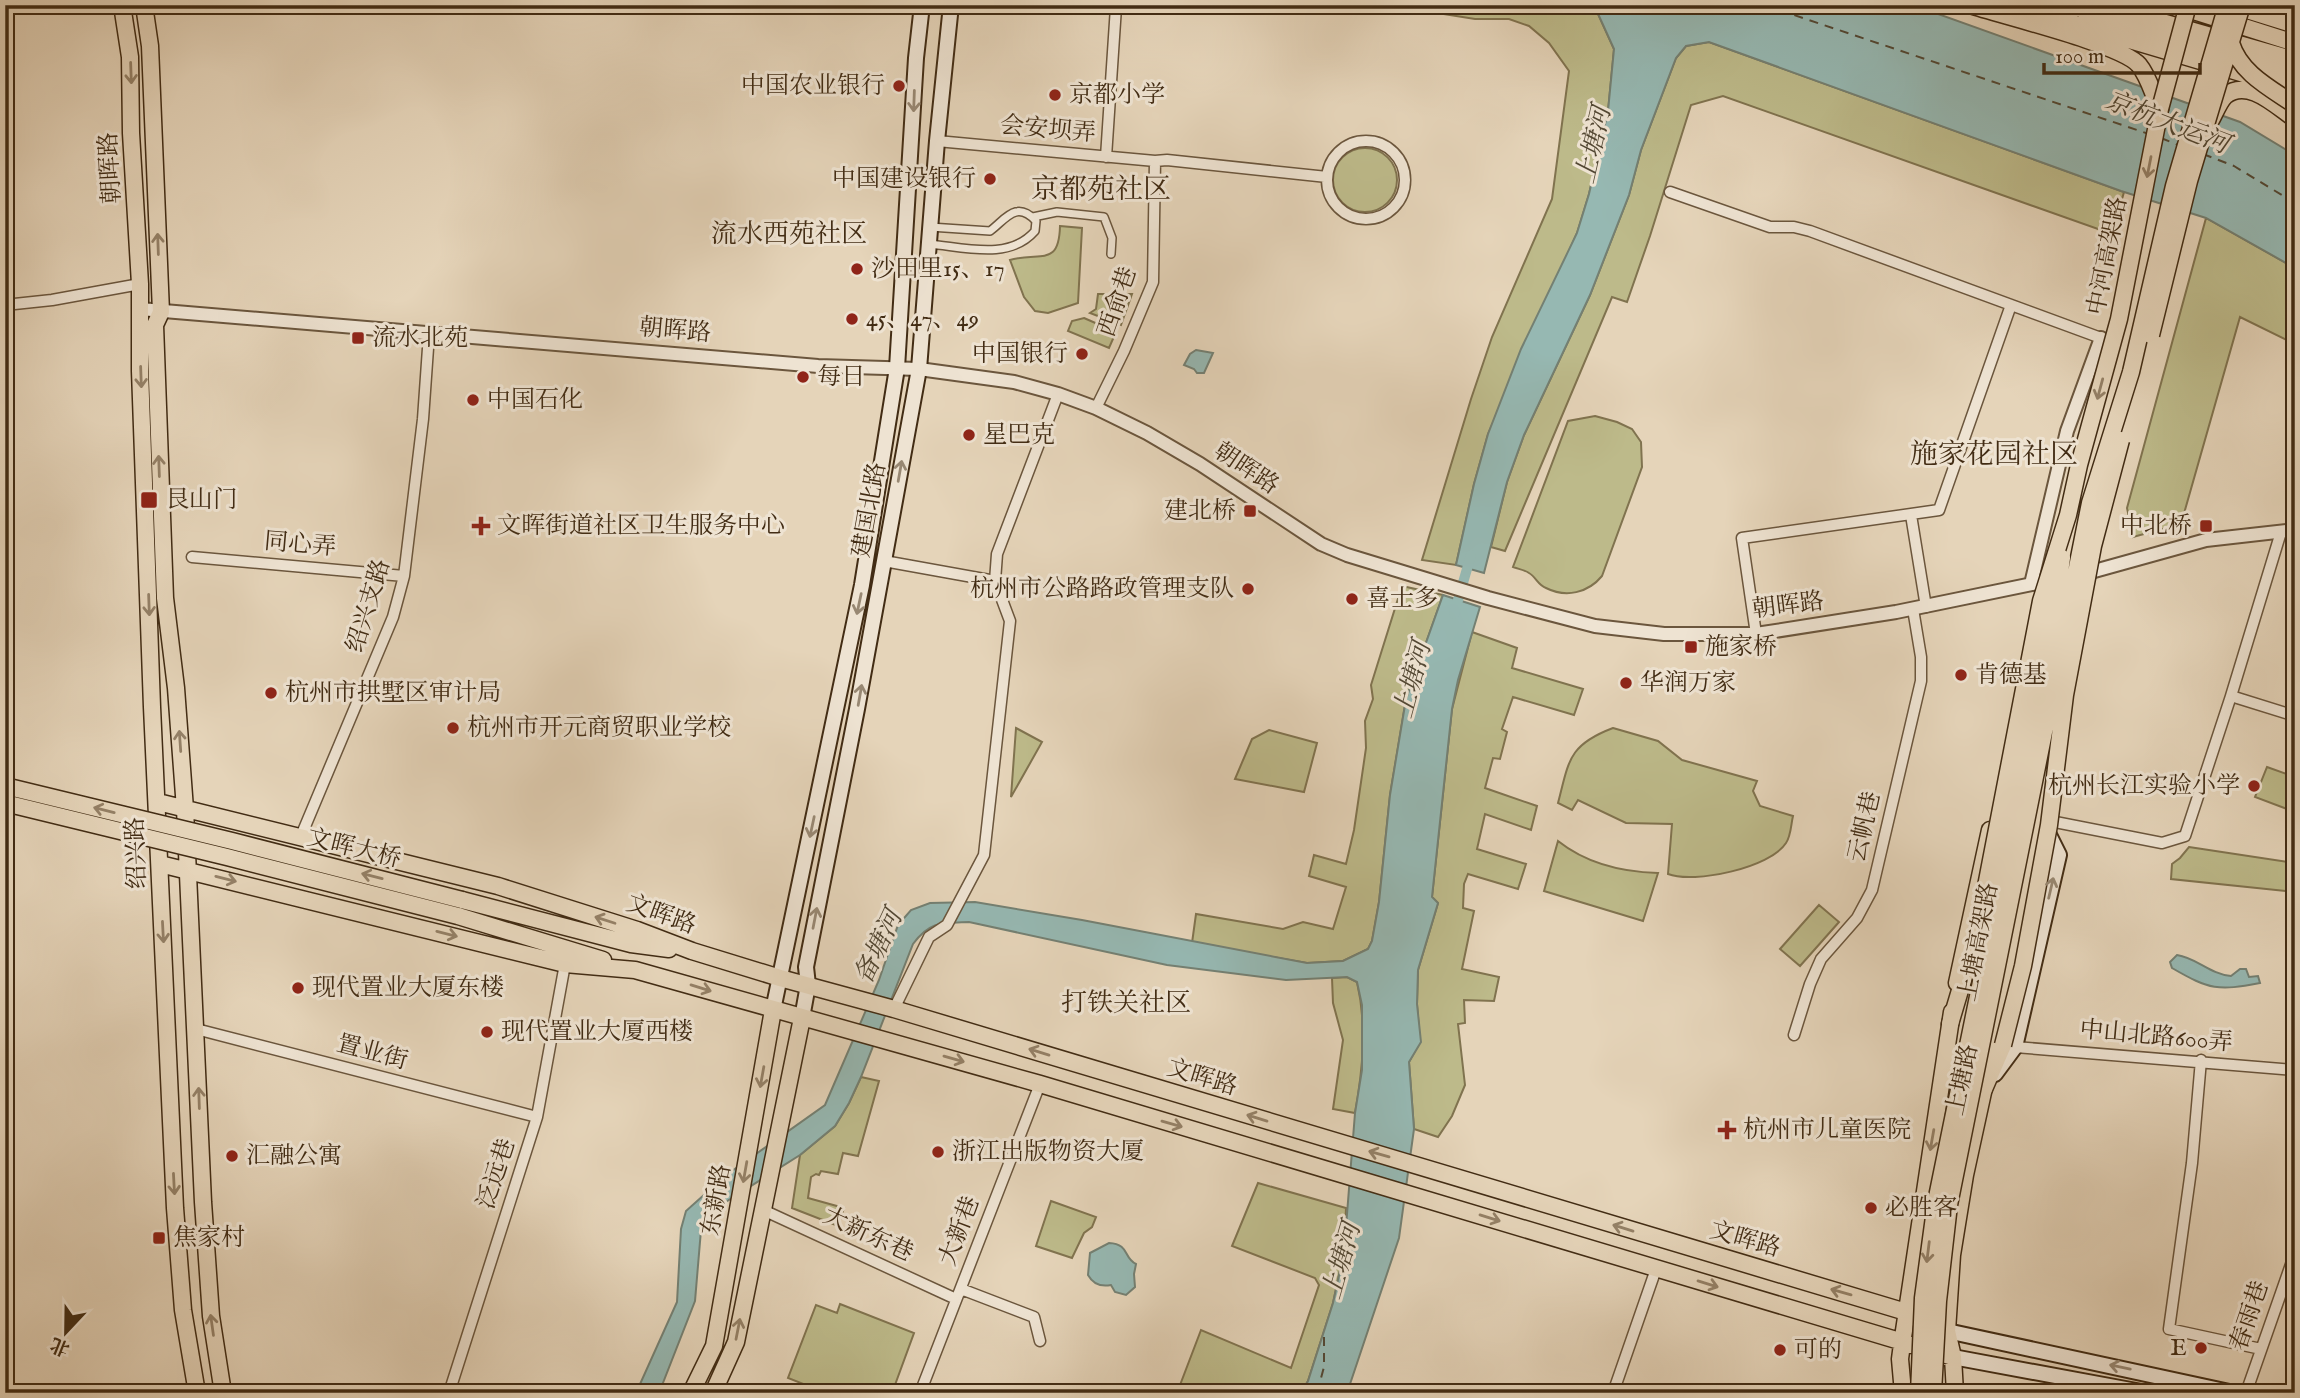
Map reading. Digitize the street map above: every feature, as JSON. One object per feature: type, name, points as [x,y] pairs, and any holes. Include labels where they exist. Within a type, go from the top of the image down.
[{"type":"main road","name":"朝晖路","points":[[122,5],[130,57],[140,309]]},
{"type":"main road","name":"朝晖路","points":[[144,5],[150,46],[160,312]]},
{"type":"main road","points":[[1970,5],[2102,45],[2132,59],[2147,77],[2160,109]]},
{"type":"main road","points":[[2011,5],[2267,81],[2295,81]]},
{"type":"main road","points":[[2175,5],[2295,43]]},
{"type":"main road","name":"中河高架路","points":[[2068,515],[2119,319],[2160,109],[2188,5]]},
{"type":"main road","points":[[2229,5],[2295,25]]},
{"type":"main road","name":"中河高架路","points":[[2090,503],[2131,372],[2174,186],[2229,5]]},
{"type":"main road","points":[[2009,1046],[2049,825],[2074,644],[2093,546],[2146,354],[2201,138],[2242,5]]},
{"type":"main road","points":[[2064,6],[2127,12],[2295,60]]},
{"type":"main road","points":[[2064,6],[2295,75]]},
{"type":"main road","name":"建国北路","points":[[773,1010],[862,585],[897,368],[916,58],[922,7]]},
{"type":"main road","name":"建国北路","points":[[802,1018],[808,985],[806,967],[919,369],[937,141],[951,10]]},
{"type":"main road","points":[[2231,43],[2239,63],[2254,77],[2295,105]]},
{"type":"main road","points":[[2201,138],[2225,97],[2236,90],[2248,90],[2295,119]]},
{"type":"main road","name":"绍兴路","points":[[140,309],[145,509],[175,1208],[183,1310],[197,1393]]},
{"type":"main road","name":"绍兴路","points":[[160,312],[155,325],[164,585],[176,688],[185,809],[203,1202],[211,1316],[223,1393]]},
{"type":"main road","points":[[2090,503],[2113,467]]},
{"type":"main road","name":"上塘高架路","points":[[1933,1393],[1938,1301],[1949,1205],[2090,503]]},
{"type":"main road","points":[[1950,1024],[1977,933],[2038,613],[2068,515]]},
{"type":"main road","name":"上塘高架路","points":[[1919,1393],[1923,1298],[1936,1202],[2055,609],[2068,515]]},
{"type":"main road","name":"上塘路","points":[[1955,1393],[1953,1357],[1947,1331],[1952,1255],[1965,1175],[2041,819],[2056,707],[2071,630],[2091,574]]},
{"type":"main road","name":"上塘路","points":[[1903,1393],[1900,1359],[1950,1024],[1977,882],[2004,770],[2029,687],[2053,580]]},
{"type":"main road","name":"文晖大桥","points":[[5,786],[245,844],[460,908],[635,970]]},
{"type":"main road","name":"文晖路","points":[[158,802],[498,886],[780,978],[894,1009],[1906,1312],[1947,1331],[2234,1393]]},
{"type":"main road","name":"文晖大桥","points":[[5,803],[460,908],[631,944],[692,951]]},
{"type":"main road","points":[[1984,1089],[2009,1046],[2059,855],[2041,819]]},
{"type":"main road","points":[[160,864],[565,964],[635,970],[1040,1084],[1902,1344],[1953,1357],[2147,1393]]},
{"type":"main road","name":"东新路","points":[[691,1393],[714,1346],[773,1010]]},
{"type":"main road","name":"东新路","points":[[713,1393],[736,1342],[802,1018]]},
{"type":"street","points":[[1106,157],[1116,7]]},
{"type":"street","name":"会安坝弄","points":[[937,141],[1167,160],[1327,177]]},
{"type":"street","points":[[1368,141],[1381,144],[1392,151],[1405,174],[1405,187],[1393,208],[1370,219],[1357,218],[1336,205],[1329,194],[1327,177],[1334,157],[1343,148],[1355,142],[1368,141]]},
{"type":"street","name":"西俞巷","points":[[1096,408],[1153,282],[1155,161]]},
{"type":"street","points":[[1670,192],[1770,227],[1794,227],[1810,231],[2101,338],[2067,431],[2031,584]]},
{"type":"street","points":[[929,244],[996,250],[1016,246],[1027,241],[1035,231],[1036,220],[1017,211],[990,231],[930,227]]},
{"type":"street","points":[[1033,217],[1056,212],[1104,217],[1112,238],[1111,254]]},
{"type":"street","points":[[5,306],[140,284]]},
{"type":"street","points":[[1756,634],[1742,538],[1940,510],[2011,305]]},
{"type":"street","name":"朝晖路","points":[[140,309],[818,366],[919,369],[1014,382],[1096,408],[1147,433],[1200,464],[1321,544],[1347,555],[1488,598],[1595,626],[1664,634],[1756,634],[1919,608],[2091,574],[2206,540],[2288,531]]},
{"type":"street","name":"绍兴支路","points":[[302,836],[393,617],[404,576],[423,419],[429,334]]},
{"type":"street","points":[[894,1009],[929,937],[947,925],[984,855],[1010,621],[995,581],[997,554],[1058,394]]},
{"type":"street","name":"云帆巷","points":[[1794,1035],[1821,959],[1857,918],[1872,890],[1921,681],[1919,608],[1911,514]]},
{"type":"street","points":[[2041,819],[2162,843],[2185,836],[2288,531]]},
{"type":"street","name":"同心弄","points":[[192,556],[404,576]]},
{"type":"street","points":[[884,561],[995,581]]},
{"type":"street","points":[[2231,696],[2295,716]]},
{"type":"street","name":"泛远巷","points":[[449,1393],[537,1117],[565,964]]},
{"type":"street","name":"置业街","points":[[197,1029],[537,1117]]},
{"type":"street","name":"中山北路600弄","points":[[2009,1046],[2201,1060],[2295,1070]]},
{"type":"street","points":[[2201,1060],[2192,1163],[2169,1329],[2261,1349]]},
{"type":"street","name":"大新巷","points":[[920,1393],[1040,1084]]},
{"type":"street","name":"大新东巷","points":[[762,1210],[959,1294],[1034,1317],[1040,1341]]},
{"type":"street","name":"春雨巷","points":[[2246,1393],[2295,1253]]},
{"type":"street","points":[[1613,1393],[1656,1269]]},
{"type":"shaded area","points":[[1178,5],[1375,5],[1242,10]]},
{"type":"shaded area","points":[[1387,5],[1594,5],[1614,49],[1608,111],[1589,194],[1577,233],[1488,434],[1456,565],[1422,560],[1492,337],[1552,199],[1569,71],[1549,43],[1529,26],[1509,19],[1475,19]]},
{"type":"shaded area","points":[[1709,42],[2124,192],[2112,234],[1723,96],[1691,105],[1627,302],[1612,297],[1505,551],[1491,547],[1507,482],[1524,435],[1590,295],[1629,195],[1641,150],[1676,58],[1686,46]]},
{"type":"shaded area","points":[[1359,148],[1371,148],[1388,157],[1395,168],[1395,192],[1388,203],[1371,212],[1359,212],[1347,207],[1338,198],[1333,186],[1333,174],[1338,162],[1347,153]]},
{"type":"shaded area","points":[[2206,218],[2295,268],[2295,344],[2240,317],[2181,524],[2133,537],[2127,508]]},
{"type":"shaded area","points":[[1060,226],[1082,228],[1078,303],[1048,313],[1035,311],[1024,297],[1010,260],[1052,253],[1059,239]]},
{"type":"shaded area","points":[[1098,294],[1132,294],[1121,325],[1090,313],[1096,309]]},
{"type":"shaded area","points":[[1084,318],[1116,332],[1109,348],[1068,331],[1072,321]]},
{"type":"shaded area","points":[[1595,416],[1632,429],[1641,442],[1642,467],[1602,576],[1583,590],[1561,593],[1543,587],[1529,573],[1513,567],[1568,421]]},
{"type":"shaded area","points":[[1402,586],[1443,595],[1406,699],[1390,795],[1379,902],[1368,949],[1343,961],[1307,963],[1192,943],[1196,914],[1283,929],[1303,922],[1333,929],[1346,887],[1309,876],[1314,855],[1346,864],[1354,830],[1366,748],[1365,721],[1373,699],[1371,685]]},
{"type":"shaded area","points":[[1472,632],[1517,648],[1512,668],[1583,689],[1574,715],[1513,697],[1502,729],[1507,732],[1500,759],[1493,758],[1485,788],[1537,806],[1531,830],[1485,814],[1477,849],[1526,864],[1518,889],[1468,874],[1464,884],[1463,908],[1474,911],[1462,969],[1499,977],[1494,1001],[1464,1000],[1465,1023],[1458,1024],[1465,1085],[1452,1116],[1438,1137],[1414,1129],[1409,1062],[1420,1042],[1418,970],[1438,903],[1432,897],[1452,709]]},
{"type":"shaded area","points":[[1016,728],[1042,742],[1011,797]]},
{"type":"shaded area","points":[[1613,728],[1658,741],[1682,760],[1757,781],[1753,791],[1760,806],[1793,816],[1786,843],[1764,860],[1731,872],[1680,877],[1668,874],[1672,824],[1626,823],[1578,800],[1572,810],[1558,803],[1573,756],[1587,741]]},
{"type":"shaded area","points":[[1269,730],[1317,743],[1304,792],[1235,779],[1252,739]]},
{"type":"shaded area","points":[[2267,767],[2295,777],[2295,812],[2255,797]]},
{"type":"shaded area","points":[[1558,841],[1581,856],[1605,865],[1658,873],[1643,921],[1544,891]]},
{"type":"shaded area","points":[[2189,847],[2295,863],[2295,892],[2171,879],[2172,864]]},
{"type":"shaded area","points":[[1819,905],[1839,922],[1800,966],[1780,949]]},
{"type":"shaded area","points":[[1347,977],[1357,982],[1363,1031],[1362,1064],[1355,1113],[1333,1109],[1343,1040],[1333,1003],[1332,978]]},
{"type":"shaded area","points":[[861,1077],[879,1081],[858,1156],[843,1153],[838,1174],[821,1171],[819,1175],[811,1177],[808,1198],[844,1208],[838,1226],[792,1208],[800,1155],[835,1126]]},
{"type":"shaded area","points":[[1258,1183],[1346,1208],[1344,1252],[1333,1303],[1308,1381],[1301,1393],[1177,1393],[1201,1330],[1291,1368],[1319,1285],[1315,1278],[1232,1246]]},
{"type":"shaded area","points":[[1051,1201],[1096,1217],[1092,1227],[1084,1233],[1072,1258],[1036,1246]]},
{"type":"shaded area","points":[[840,1304],[914,1333],[892,1393],[826,1393],[788,1378],[816,1305],[837,1313]]},
{"type":"water","name":"京杭大运河","points":[[1594,5],[1913,5],[2240,122],[2295,155],[2295,268],[2206,218],[2121,191],[1709,42],[1686,46],[1676,58],[1641,150],[1629,195],[1590,295],[1524,435],[1507,482],[1484,573],[1456,565],[1488,434],[1521,349],[1577,233],[1589,194],[1608,111],[1614,49]]},
{"type":"water","points":[[1196,350],[1213,353],[1204,373],[1197,373],[1184,365],[1190,354]]},
{"type":"water","points":[[1443,595],[1480,607],[1452,709],[1432,897],[1438,903],[1418,970],[1417,1004],[1421,1042],[1409,1062],[1414,1129],[1399,1238],[1347,1393],[1301,1393],[1308,1381],[1333,1303],[1344,1252],[1355,1113],[1362,1070],[1362,1005],[1357,982],[1347,977],[1286,980],[1167,965],[969,922],[931,927],[913,944],[861,1077],[835,1126],[800,1155],[721,1205],[707,1217],[701,1230],[695,1301],[659,1393],[636,1393],[677,1302],[681,1229],[686,1211],[725,1176],[825,1105],[879,980],[898,925],[911,910],[930,903],[975,902],[1307,963],[1343,961],[1368,949],[1379,902],[1390,795],[1406,699]]},
{"type":"water","points":[[2177,955],[2223,975],[2231,976],[2240,969],[2246,969],[2249,977],[2258,976],[2260,983],[2224,988],[2205,985],[2172,968],[2170,962]]},
{"type":"water","points":[[1109,1243],[1120,1246],[1136,1264],[1135,1287],[1126,1295],[1115,1292],[1111,1285],[1104,1286],[1092,1281],[1088,1275],[1090,1253]]},
{"type":"waterway","name":"上塘河","points":[[1454,614],[1471,555]]},
{"type":"ferry route","points":[[1764,5],[2149,134]]},
{"type":"ferry route","points":[[2161,138],[2178,145]]},
{"type":"ferry route","points":[[2203,154],[2234,166],[2295,203]]},
{"type":"ferry route","points":[[1317,1393],[1324,1367],[1324,1332]]},
{"type":"place","name":"中国农业银行","points":[[899,86]]},
{"type":"place","name":"京都小学","points":[[1055,95]]},
{"type":"place","name":"中国建设银行","points":[[990,179]]},
{"type":"place","name":"沙田里15、17","points":[[857,269]]},
{"type":"place","name":"45、47、49","points":[[852,319]]},
{"type":"place","name":"流水北苑","points":[[358,338]]},
{"type":"place","name":"中国银行","points":[[1082,354]]},
{"type":"place","name":"每日","points":[[803,377]]},
{"type":"place","name":"中国石化","points":[[473,400]]},
{"type":"place","name":"星巴克","points":[[969,435]]},
{"type":"place","name":"艮山门","points":[[149,500]]},
{"type":"place","name":"建北桥","points":[[1250,511]]},
{"type":"place","name":"文晖街道社区卫生服务中心","points":[[481,526]]},
{"type":"place","name":"中北桥","points":[[2206,526]]},
{"type":"place","name":"杭州市公路路政管理支队","points":[[1248,589]]},
{"type":"place","name":"喜士多","points":[[1352,599]]},
{"type":"place","name":"施家桥","points":[[1691,647]]},
{"type":"place","name":"肯德基","points":[[1961,675]]},
{"type":"place","name":"华润万家","points":[[1626,683]]},
{"type":"place","name":"杭州市拱墅区审计局","points":[[271,693]]},
{"type":"place","name":"杭州市开元商贸职业学校","points":[[453,728]]},
{"type":"place","name":"杭州长江实验小学","points":[[2254,786]]},
{"type":"place","name":"现代置业大厦东楼","points":[[298,988]]},
{"type":"place","name":"现代置业大厦西楼","points":[[487,1032]]},
{"type":"place","name":"杭州市儿童医院","points":[[1727,1130]]},
{"type":"place","name":"浙江出版物资大厦","points":[[938,1152]]},
{"type":"place","name":"汇融公寓","points":[[232,1156]]},
{"type":"place","name":"必胜客","points":[[1871,1208]]},
{"type":"place","name":"焦家村","points":[[159,1238]]},
{"type":"place","name":"E","points":[[2201,1348]]},
{"type":"place","name":"可的","points":[[1780,1350]]},
{"type":"district","name":"京都苑社区","points":[[1101,190]]},
{"type":"district","name":"流水西苑社区","points":[[789,234]]},
{"type":"district","name":"施家花园社区","points":[[1994,455]]},
{"type":"district","name":"打铁关社区","points":[[1126,1003]]},
{"type":"water label","name":"备塘河","points":[[879,947]]}]
